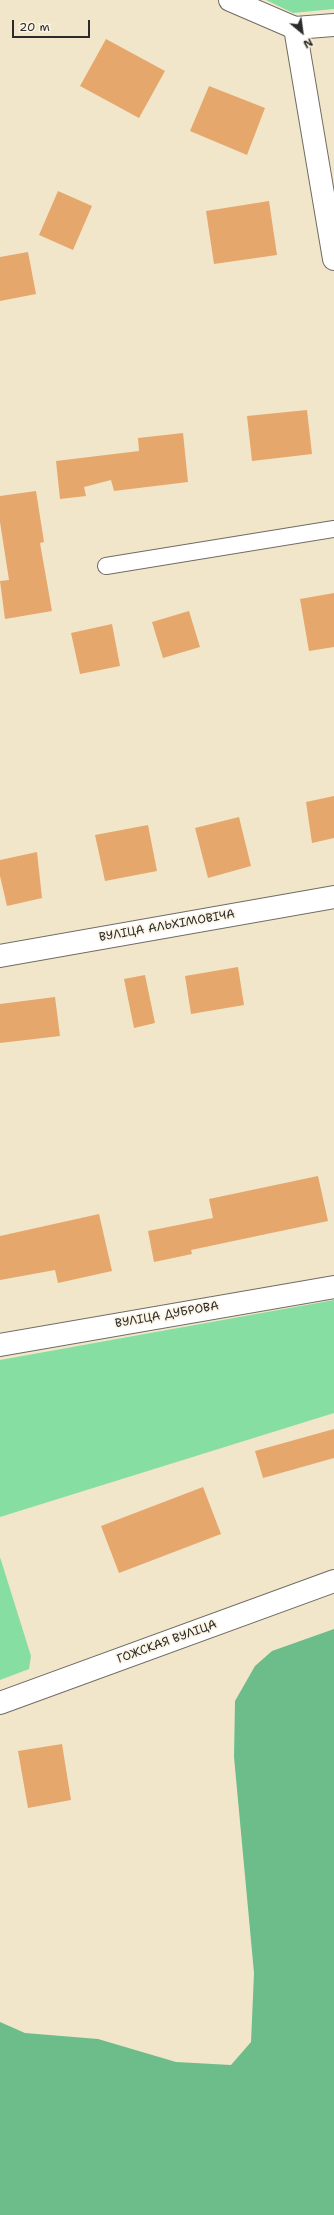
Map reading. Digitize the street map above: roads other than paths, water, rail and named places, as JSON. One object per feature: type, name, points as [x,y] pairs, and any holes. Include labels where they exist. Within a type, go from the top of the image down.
[{"type":"street","points":[[230,0],[295,28],[334,25]]},
{"type":"street","points":[[295,28],[334,259]]},
{"type":"street","name":"ВУЛІЦА АЛЬХІМОВІЧА","points":[[0,956],[334,897]]},
{"type":"street","name":"ВУЛІЦА ДУБРОВА","points":[[0,1345],[334,1287]]},
{"type":"street","name":"ГОЖСКАЯ ВУЛІЦА","points":[[0,1703],[334,1581]]},
{"type":"lane","points":[[106,566],[334,529]]}]
